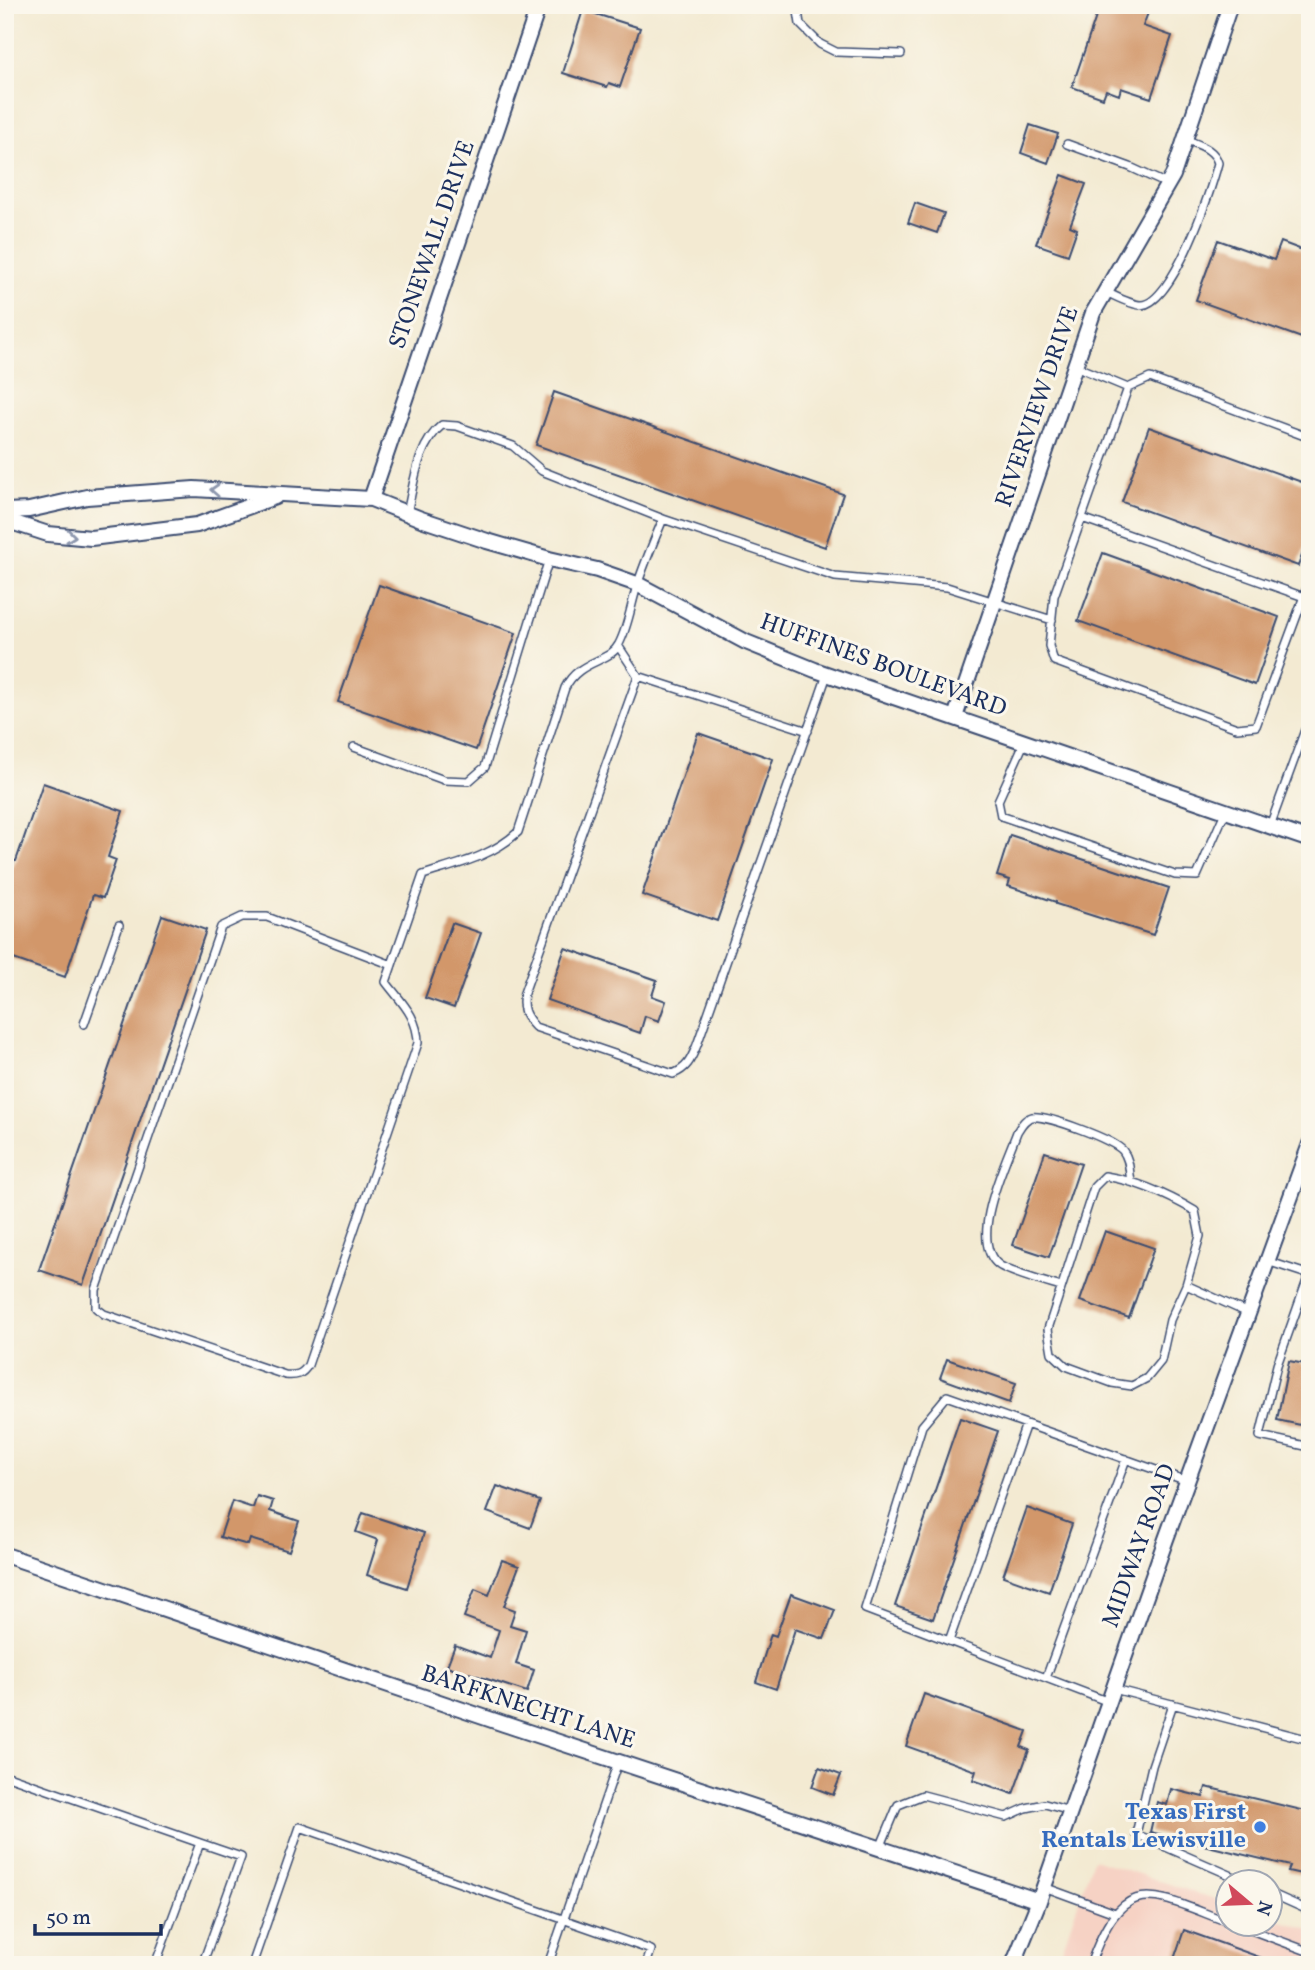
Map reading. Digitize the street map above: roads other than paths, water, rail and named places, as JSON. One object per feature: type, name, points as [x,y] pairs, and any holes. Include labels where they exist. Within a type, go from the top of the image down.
[{"type":"street","name":"STONEWALL DRIVE","points":[[370,499],[539,5]]},
{"type":"street","name":"RIVERVIEW DRIVE","points":[[955,717],[1093,313],[1167,184],[1230,5]]},
{"type":"street","name":"HUFFINES BOULEVARD","points":[[5,511],[29,510],[87,497],[194,489],[370,499],[487,541],[597,570],[637,584],[746,642],[827,674],[1310,840]]},
{"type":"street","name":"HUFFINES BOULEVARD","points":[[5,520],[48,534],[91,538],[197,525],[283,494]]},
{"type":"street","name":"MIDWAY ROAD","points":[[1013,1965],[1041,1894],[1187,1480],[1310,1143]]},
{"type":"street","name":"BARFKNECHT LANE","points":[[5,1555],[880,1849],[1041,1894]]},
{"type":"lane","points":[[797,5],[800,24],[820,44],[836,52],[901,54]]},
{"type":"lane","points":[[1105,292],[1139,305],[1152,302],[1167,287],[1200,219],[1218,163],[1216,156],[1209,149],[1185,139]]},
{"type":"lane","points":[[1067,144],[1167,184]]},
{"type":"lane","points":[[1075,366],[1128,388]]},
{"type":"lane","points":[[1310,438],[1150,378],[1128,388],[1054,597],[1049,646],[1054,661],[1237,728],[1256,726],[1310,580]]},
{"type":"lane","points":[[407,514],[419,461],[432,433],[442,425],[457,426],[513,446],[542,471],[663,519],[835,577],[947,587],[1052,620]]},
{"type":"lane","points":[[1082,518],[1304,597]]},
{"type":"lane","points":[[392,965],[267,917],[242,916],[221,928],[96,1290],[96,1308],[104,1314],[285,1375],[303,1373],[418,1043],[418,1029],[414,1018],[386,982],[392,965],[423,875],[487,854],[517,832],[571,676],[579,668],[603,658],[619,647],[637,584],[663,519]]},
{"type":"lane","points":[[354,747],[444,780],[469,781],[485,767],[549,559]]},
{"type":"lane","points":[[619,647],[638,676],[807,732]]},
{"type":"lane","points":[[638,676],[524,993],[522,1006],[526,1017],[535,1027],[673,1074],[690,1063],[697,1045],[827,674]]},
{"type":"lane","points":[[1270,826],[1305,730]]},
{"type":"lane","points":[[1025,741],[998,801],[1001,816],[1175,875],[1197,876],[1226,810]]},
{"type":"lane","points":[[84,1024],[119,925]]},
{"type":"lane","points":[[1061,1287],[999,1266],[990,1253],[987,1242],[990,1208],[1017,1132],[1024,1121],[1032,1117],[1052,1120],[1121,1148],[1128,1159],[1130,1182]]},
{"type":"lane","points":[[1105,1176],[1130,1182],[1176,1200],[1195,1211],[1200,1236],[1185,1285],[1170,1320],[1161,1361],[1147,1378],[1132,1385],[1112,1383],[1066,1366],[1052,1353],[1048,1329],[1094,1187],[1105,1176]]},
{"type":"lane","points":[[1267,1261],[1309,1275],[1278,1365],[1259,1436],[1310,1447]]},
{"type":"lane","points":[[1185,1285],[1248,1313]]},
{"type":"lane","points":[[1187,1480],[947,1396],[922,1426],[865,1609],[1046,1678],[1111,1695],[1173,1704],[1310,1740]]},
{"type":"lane","points":[[949,1641],[1027,1424]]},
{"type":"lane","points":[[1046,1678],[1126,1459]]},
{"type":"lane","points":[[1173,1704],[1152,1766],[1136,1834],[1214,1868]]},
{"type":"lane","points":[[548,1965],[618,1762]]},
{"type":"lane","points":[[5,1775],[241,1857],[202,1965]]},
{"type":"lane","points":[[880,1849],[898,1805],[923,1795],[1006,1817],[1026,1808],[1045,1804],[1070,1811]]},
{"type":"lane","points":[[252,1965],[300,1827],[651,1950],[646,1965]]},
{"type":"lane","points":[[155,1965],[200,1843]]},
{"type":"lane","points":[[1041,1894],[1115,1913]]},
{"type":"lane","points":[[1090,1965],[1115,1913],[1129,1901],[1149,1896],[1214,1917]]},
{"type":"lane","points":[[1284,1900],[1310,1911]]},
{"type":"lane","points":[[1272,1938],[1310,1952]]},
{"type":"place","name":"Texas First Rentals Lewisville","points":[[1260,1827]]}]
